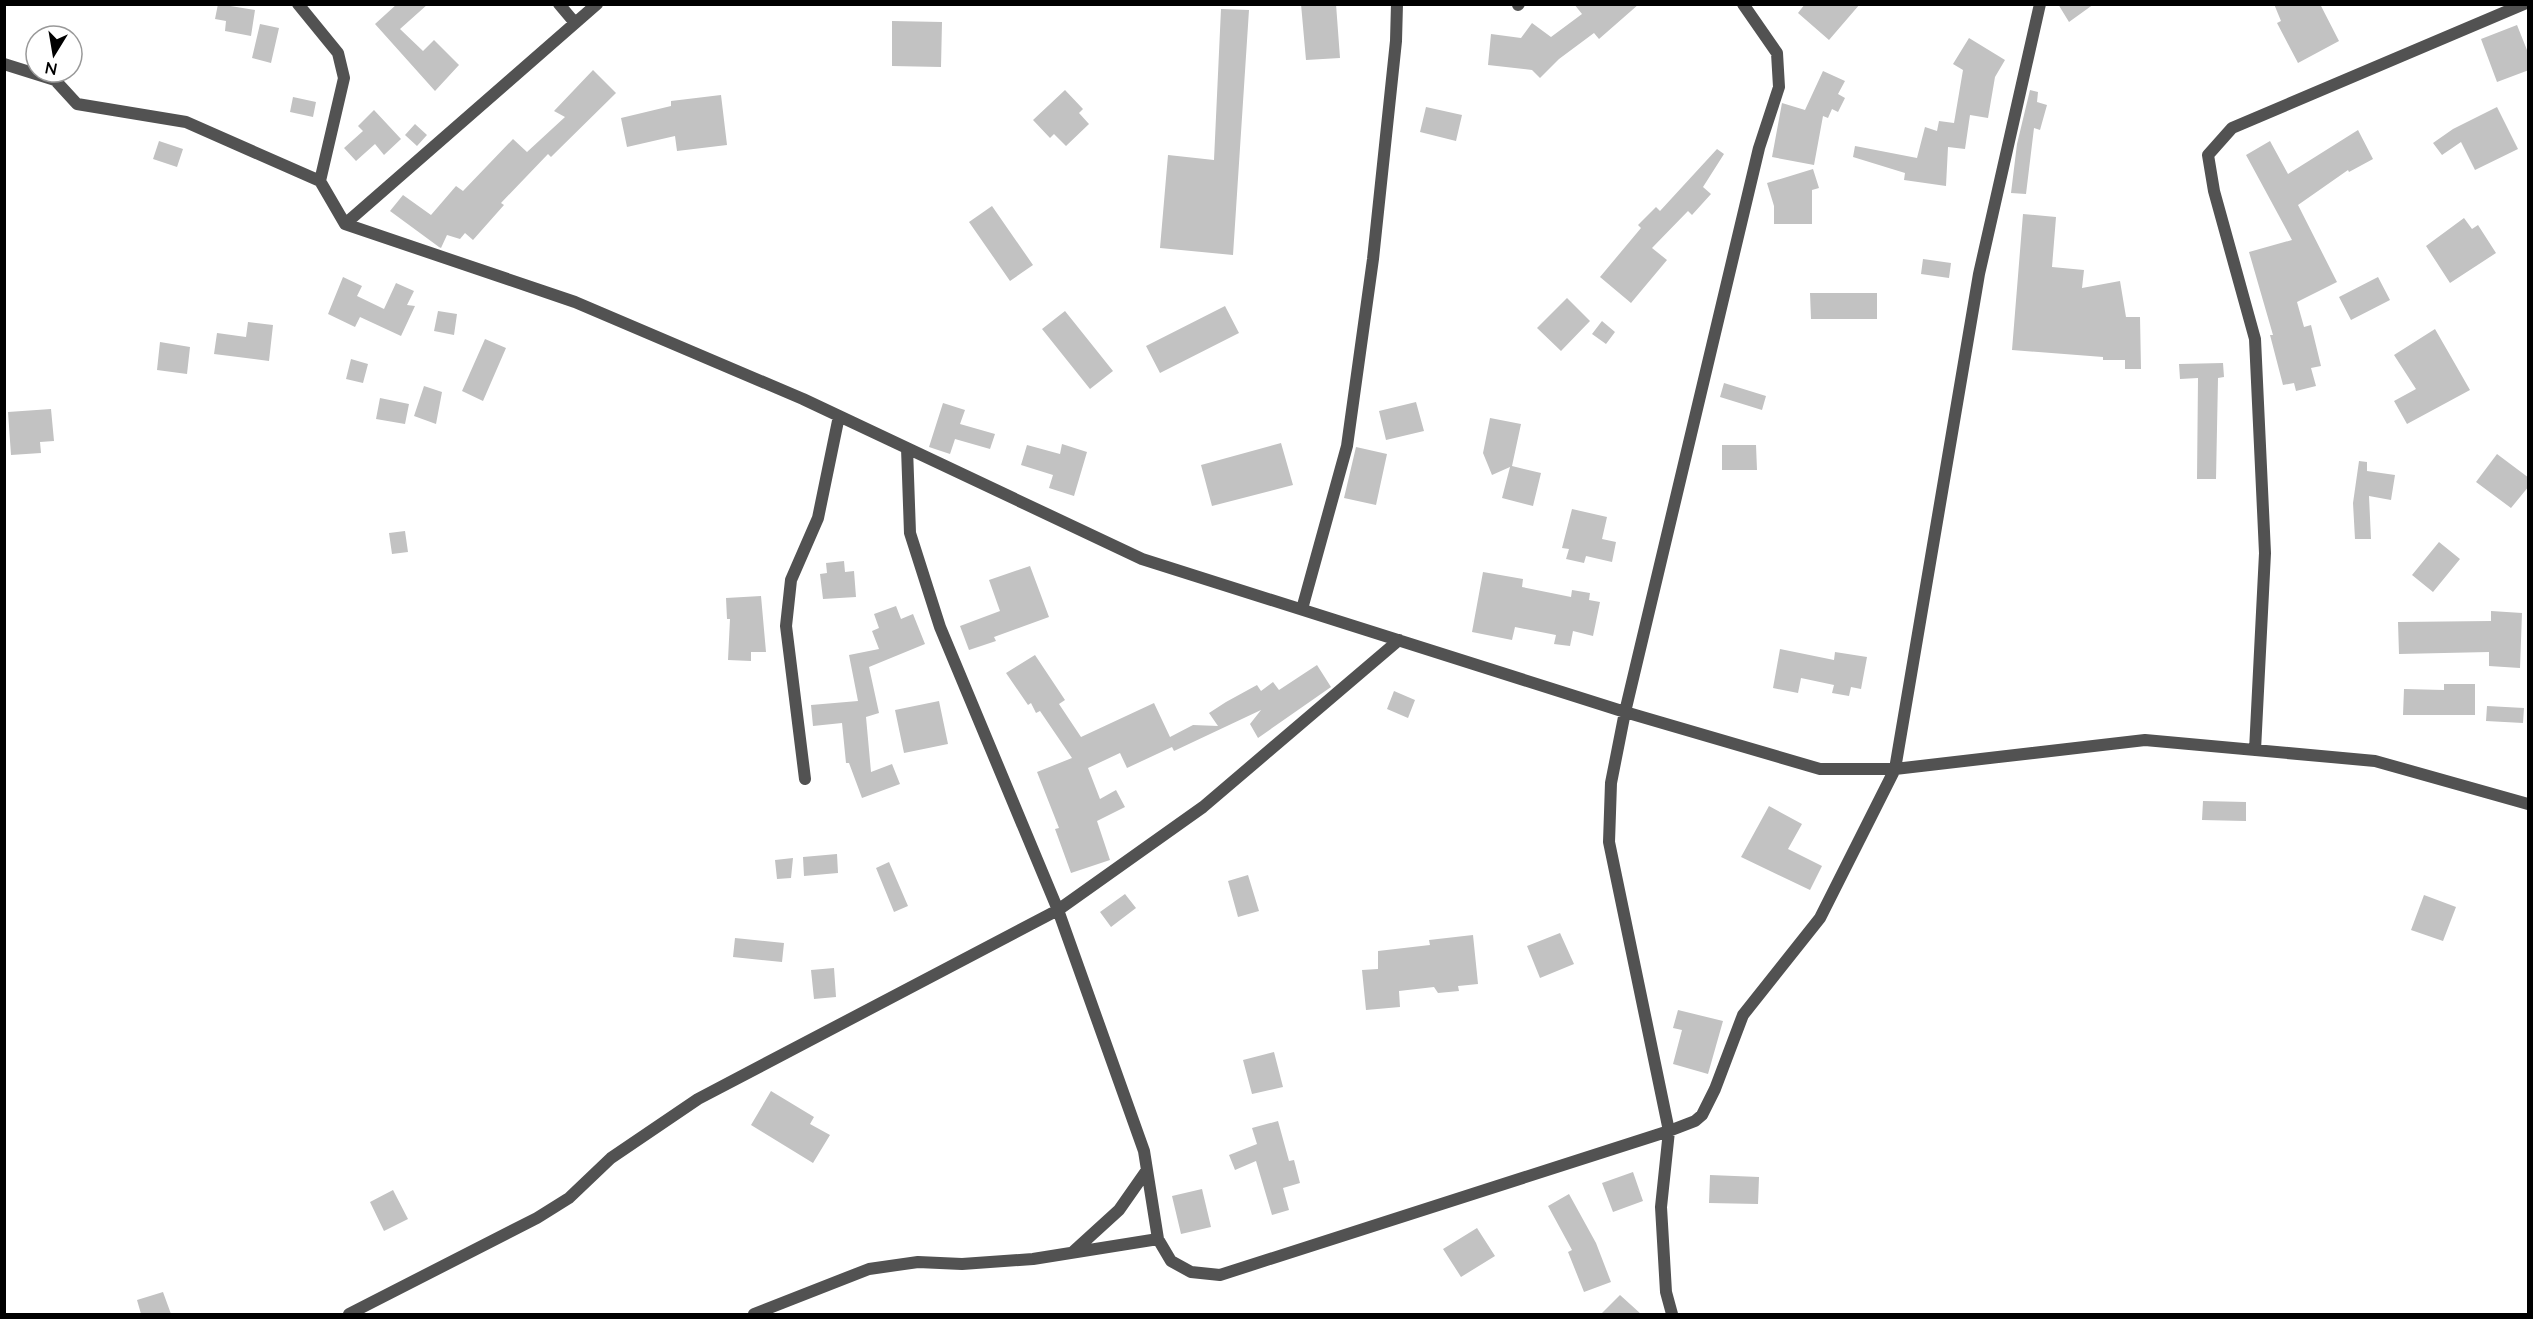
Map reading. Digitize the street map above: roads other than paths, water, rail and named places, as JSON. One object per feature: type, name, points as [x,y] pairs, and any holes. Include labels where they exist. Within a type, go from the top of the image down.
[{"type":"street","points":[[298,4],[338,53],[344,78],[320,181]]},
{"type":"street","points":[[559,4],[575,23]]},
{"type":"street","points":[[345,224],[597,4]]},
{"type":"street","points":[[1302,609],[1347,446],[1373,259],[1398,4]]},
{"type":"street","points":[[1672,1314],[1666,1292],[1661,1207],[1670,1131],[1609,842],[1611,783],[1624,712],[1759,148],[1779,87],[1776,53],[1743,4]]},
{"type":"street","points":[[907,448],[910,533],[937,617],[1058,910],[1144,1151],[1158,1239],[1171,1261],[1191,1272],[1220,1275],[1670,1131],[1695,1121],[1702,1115],[1715,1089],[1743,1015],[1820,918],[1895,769],[1979,274],[2040,4]]},
{"type":"street","points":[[2256,750],[2265,553],[2255,339],[2214,191],[2208,155],[2232,128],[2498,10],[2524,4]]},
{"type":"street","points":[[4,64],[55,80],[77,104],[186,122],[320,181],[345,224],[574,302],[839,416],[1142,559],[1624,712],[1820,769],[1895,769],[2145,740],[2375,761],[2529,804]]},
{"type":"street","points":[[805,779],[786,626],[791,580],[818,518],[839,416]]},
{"type":"street","points":[[349,1314],[537,1218],[569,1198],[611,1158],[698,1099],[1058,910],[1203,807],[1399,640]]},
{"type":"street","points":[[1074,1251],[1119,1210],[1147,1170]]},
{"type":"street","points":[[754,1314],[869,1269],[918,1262],[962,1264],[1033,1259],[1158,1239]]}]
